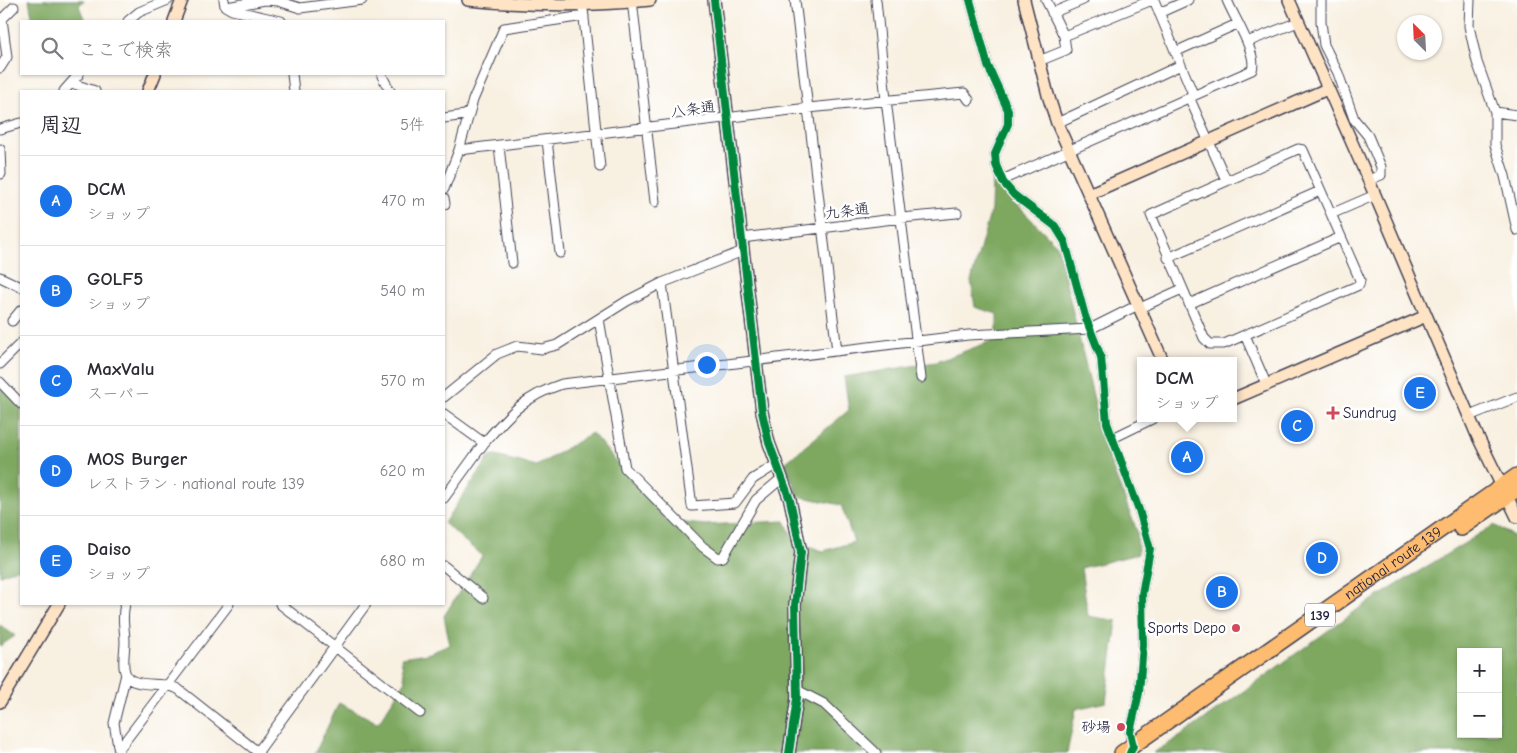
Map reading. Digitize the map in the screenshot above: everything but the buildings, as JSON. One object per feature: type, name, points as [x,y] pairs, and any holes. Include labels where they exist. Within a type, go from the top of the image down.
[{"type":"highway","name":"national route 139","points":[[1130,751],[1509,491],[1517,476]]},
{"type":"street","points":[[129,20],[140,12],[168,0]]},
{"type":"street","points":[[174,20],[182,0]]},
{"type":"street","points":[[226,4],[265,0],[278,1],[300,8],[362,0]]},
{"type":"street","points":[[468,0],[583,8]]},
{"type":"street","points":[[445,185],[459,150],[469,112],[504,28],[583,8],[650,0]]},
{"type":"street","points":[[714,0],[762,412],[790,500],[801,552],[795,605],[797,690],[789,753]]},
{"type":"street","points":[[795,0],[837,351]]},
{"type":"street","points":[[876,0],[886,100],[921,378]]},
{"type":"street","points":[[970,0],[988,66],[1008,110],[1008,124],[995,154],[996,165],[1002,180],[1014,195],[1055,226],[1065,242],[1090,328],[1101,357],[1107,424],[1139,510],[1150,549],[1142,594],[1142,645],[1139,693],[1130,732],[1130,751]]},
{"type":"street","points":[[1024,0],[1057,123],[1161,357]]},
{"type":"street","points":[[1039,61],[1066,50],[1064,36],[1046,0]]},
{"type":"street","points":[[1052,13],[1083,0]]},
{"type":"street","points":[[1064,36],[1153,0],[1181,65],[1208,141],[1226,180]]},
{"type":"street","points":[[1159,13],[1188,0]]},
{"type":"street","points":[[1002,180],[1252,70],[1255,64],[1227,0]]},
{"type":"street","points":[[1289,0],[1469,416],[1509,491],[1517,517]]},
{"type":"street","points":[[1321,0],[1324,45],[1338,73],[1354,119],[1368,136],[1381,168],[1381,175],[1368,180]]},
{"type":"street","points":[[1470,0],[1469,26],[1477,62],[1495,112],[1495,145],[1509,192],[1517,230]]},
{"type":"street","points":[[632,1],[655,202]]},
{"type":"street","points":[[226,4],[278,20]]},
{"type":"street","points":[[0,68],[7,57],[2,19],[14,7]]},
{"type":"street","points":[[583,8],[595,135],[600,167]]},
{"type":"street","points":[[1247,42],[1298,22]]},
{"type":"street","points":[[1175,52],[1237,24]]},
{"type":"street","points":[[1057,123],[1181,65]]},
{"type":"street","points":[[65,90],[78,75]]},
{"type":"street","points":[[148,90],[154,75]]},
{"type":"street","points":[[292,75],[294,90]]},
{"type":"street","points":[[382,76],[389,90]]},
{"type":"street","points":[[71,83],[92,90]]},
{"type":"street","points":[[1089,194],[1328,88]]},
{"type":"street","name":"八条通","points":[[459,150],[886,100],[964,93],[969,100]]},
{"type":"street","points":[[445,118],[465,115],[469,112]]},
{"type":"street","points":[[1495,112],[1517,115]]},
{"type":"street","points":[[0,129],[20,123]]},
{"type":"street","points":[[547,140],[560,253]]},
{"type":"street","points":[[499,146],[512,263]]},
{"type":"street","points":[[0,149],[1,174]]},
{"type":"street","points":[[1298,149],[1303,150],[1360,280],[1359,285],[1224,344],[1210,344],[1204,338],[1151,215],[1226,180],[1298,149]]},
{"type":"street","points":[[1168,258],[1320,191]]},
{"type":"street","points":[[1331,214],[1375,195]]},
{"type":"street","name":"九条通","points":[[742,238],[956,213]]},
{"type":"street","points":[[1189,304],[1341,237]]},
{"type":"street","points":[[445,396],[498,354],[517,346],[542,349],[557,345],[662,283],[743,251]]},
{"type":"street","points":[[0,277],[20,286]]},
{"type":"street","points":[[662,283],[692,506],[735,503],[753,480],[777,464]]},
{"type":"street","points":[[445,497],[484,443],[511,412],[543,390],[562,384],[968,334],[1090,328],[1182,289]]},
{"type":"street","points":[[12,321],[20,311]]},
{"type":"street","points":[[1237,397],[1426,316]]},
{"type":"street","points":[[599,319],[625,468],[703,547],[718,558],[726,554],[756,500],[782,478]]},
{"type":"street","points":[[1245,335],[1267,386]]},
{"type":"street","points":[[0,364],[20,344]]},
{"type":"street","points":[[0,382],[20,403]]},
{"type":"street","points":[[1469,416],[1517,397]]},
{"type":"street","points":[[445,415],[484,443]]},
{"type":"street","points":[[1113,438],[1146,422]]},
{"type":"street","points":[[445,567],[483,598]]},
{"type":"street","points":[[0,702],[58,605]]},
{"type":"street","points":[[119,751],[114,723],[126,674],[122,618],[125,605]]},
{"type":"street","points":[[119,751],[228,605]]},
{"type":"street","points":[[281,605],[420,713]]},
{"type":"street","points":[[126,674],[130,680],[145,685],[169,684],[258,753],[365,605]]},
{"type":"street","points":[[797,690],[824,704],[876,753]]},
{"type":"green space","points":[[29,0],[84,0],[79,6],[85,20],[33,20]]},
{"type":"green space","points":[[992,180],[1057,245],[1107,454],[1137,531],[1138,554],[1081,568],[1088,616],[1117,621],[1106,702],[1076,709],[1067,753],[315,753],[339,703],[378,723],[405,682],[401,658],[427,654],[450,645],[444,616],[482,556],[445,524],[445,522],[491,455],[537,466],[592,433],[667,521],[705,525],[785,521],[794,541],[823,551],[854,542],[841,505],[798,496],[785,463],[849,410],[844,377],[936,362],[997,339],[997,314],[975,307],[971,281],[991,210]]},
{"type":"green space","points":[[0,387],[20,399],[20,567],[0,575]]},
{"type":"green space","points":[[1494,525],[1517,538],[1517,753],[1153,753],[1181,736],[1361,607]]},
{"type":"green space","points":[[0,625],[15,636],[0,646]]},
{"type":"cycle path","points":[[714,0],[762,412],[769,443],[790,500],[801,552],[795,605],[797,698],[789,753]]},
{"type":"cycle path","points":[[970,0],[988,66],[1008,110],[1008,124],[995,154],[996,165],[1003,182],[1014,195],[1055,226],[1065,242],[1085,316],[1101,357],[1107,423],[1139,510],[1150,549],[1142,594],[1143,645],[1139,693],[1130,732],[1133,746],[1130,753]]},
{"type":"place","name":"Daiso","points":[[1420,393]]},
{"type":"place","name":"Sundrug","points":[[1333,413]]},
{"type":"place","name":"MaxValu","points":[[1297,426]]},
{"type":"place","name":"DCM","points":[[1187,457]]},
{"type":"place","name":"MOS Burger","points":[[1322,558]]},
{"type":"place","name":"GOLF5","points":[[1222,592]]},
{"type":"place","name":"Sports Depo","points":[[1236,628]]},
{"type":"place","name":"砂場","points":[[1121,727]]}]
